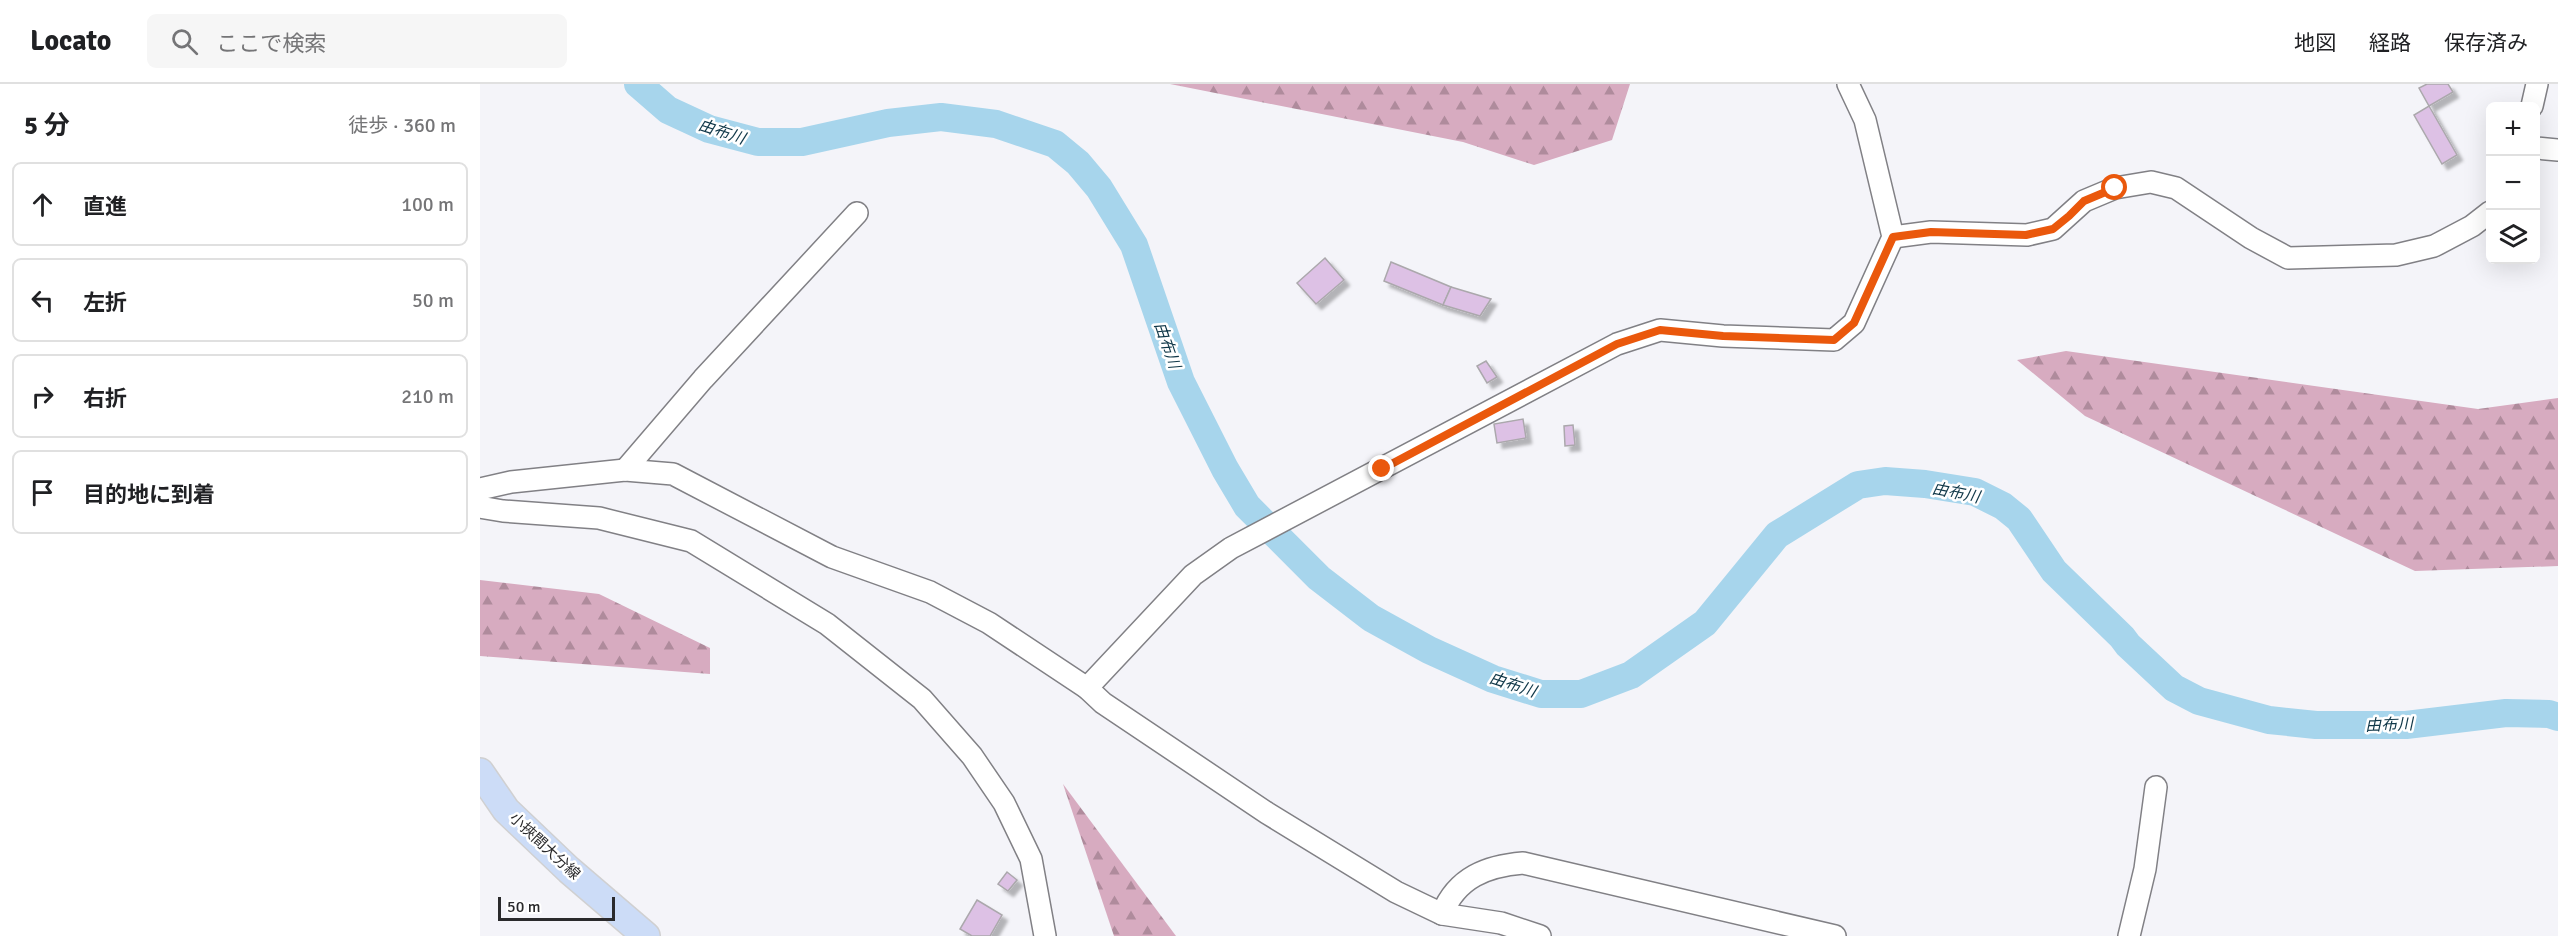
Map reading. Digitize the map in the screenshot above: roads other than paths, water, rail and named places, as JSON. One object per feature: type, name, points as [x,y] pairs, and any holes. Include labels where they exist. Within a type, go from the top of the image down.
[{"type":"main road","name":"小挾間大分線","points":[[480,772],[506,810],[569,870],[646,936]]},
{"type":"street","points":[[1088,688],[1193,575],[1231,548],[1617,344],[1660,330],[1723,336],[1834,340],[1854,323],[1893,237],[1864,120],[1848,84]]},
{"type":"street","points":[[2533,102],[2537,84]]},
{"type":"street","points":[[2540,148],[2558,150]]},
{"type":"street","points":[[1893,237],[1931,232],[2026,235],[2053,229],[2084,201],[2115,188],[2151,182],[2176,188],[2251,238],[2288,258],[2406,252],[2434,246],[2472,226],[2486,215]]},
{"type":"street","points":[[625,470],[703,379],[857,213]]},
{"type":"street","points":[[480,489],[511,482],[625,470],[673,474],[832,557],[930,592],[989,623],[1088,688],[1103,703],[1267,813],[1396,892],[1442,914],[1502,922],[1540,936]]},
{"type":"street","points":[[480,507],[503,511],[599,518],[691,541],[827,624],[922,699],[972,756],[1004,803],[1032,859],[1045,936]]},
{"type":"street","points":[[2129,936],[2145,868],[2156,787]]},
{"type":"street","points":[[1442,914],[1446,904],[1469,877],[1496,865],[1523,863],[1835,936]]},
{"type":"waterway","name":"由布川","points":[[638,84],[668,110],[709,129],[758,142],[802,142],[888,123],[941,117],[996,124],[1055,144],[1078,163],[1099,188],[1134,245],[1181,382],[1225,469],[1247,506],[1319,578],[1371,618],[1429,650],[1493,679],[1541,694],[1581,694],[1631,675],[1705,623],[1777,535],[1858,485],[1885,481],[1925,484],[1975,492],[2003,506],[2019,519],[2054,571],[2128,645],[2174,688],[2199,701],[2269,720],[2316,725],[2406,725],[2506,713],[2549,714],[2558,717]]}]
